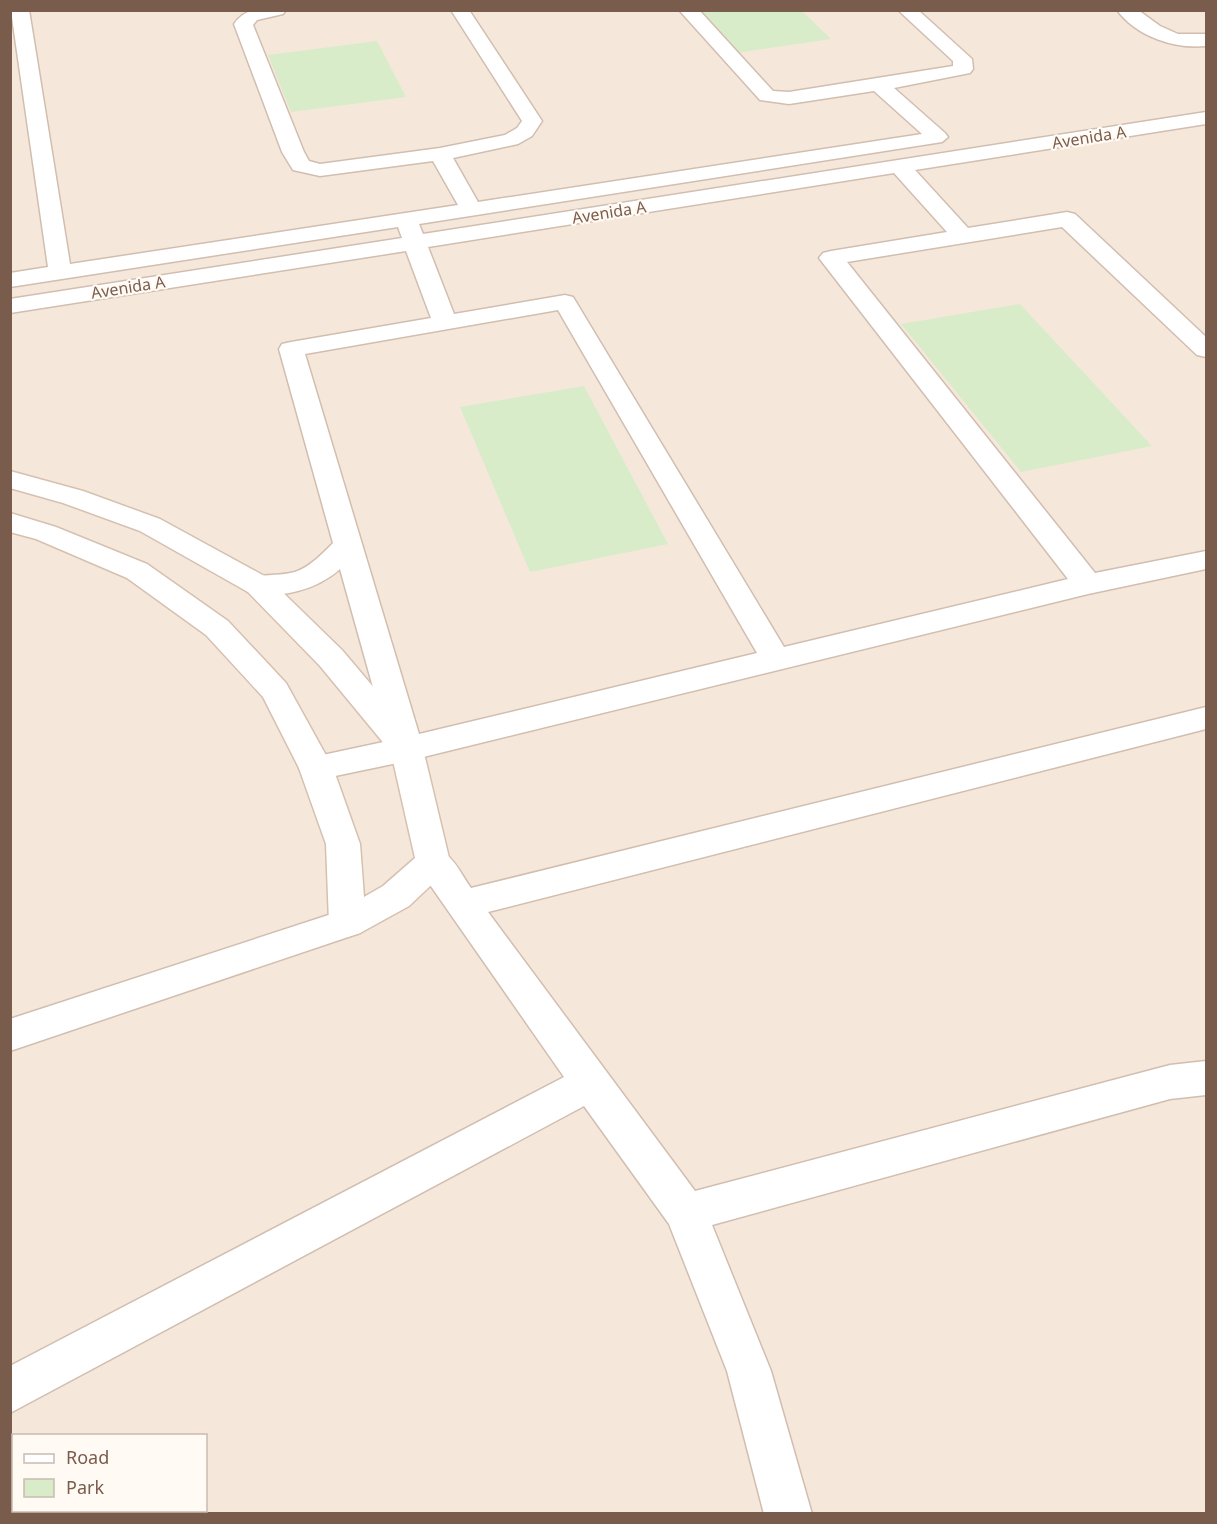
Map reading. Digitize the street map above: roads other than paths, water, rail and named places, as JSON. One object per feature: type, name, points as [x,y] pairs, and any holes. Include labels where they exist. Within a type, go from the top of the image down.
[{"type":"street","points":[[20,10],[60,272]]},
{"type":"street","points":[[277,10],[251,16],[243,24],[293,152],[301,165],[320,170],[440,154],[511,140],[525,132],[532,121],[460,10]]},
{"type":"street","points":[[688,10],[767,96],[789,98],[963,69],[962,59],[907,10]]},
{"type":"street","points":[[1126,10],[1152,30],[1172,40],[1206,40]]},
{"type":"street","points":[[10,87],[31,82]]},
{"type":"street","points":[[879,84],[938,138]]},
{"type":"street","points":[[1172,102],[1206,97]]},
{"type":"street","name":"Avenida A","points":[[10,306],[1206,118]]},
{"type":"street","name":"Avenida A","points":[[10,280],[962,134]]},
{"type":"street","points":[[440,154],[471,209]]},
{"type":"street","points":[[900,167],[962,235]]},
{"type":"street","points":[[1088,584],[831,258],[1067,219],[1206,350]]},
{"type":"street","points":[[406,220],[445,322]]},
{"type":"street","points":[[775,658],[565,302],[291,349],[407,749],[433,862],[590,1083],[686,1213],[749,1371],[788,1514]]},
{"type":"street","points":[[10,479],[73,497],[150,525],[258,585],[331,658],[407,749]]},
{"type":"street","points":[[10,522],[46,533],[137,571],[217,628],[275,691],[316,768],[344,844],[347,923]]},
{"type":"street","points":[[258,585],[295,583],[323,570],[348,545]]},
{"type":"street","points":[[316,768],[407,749],[1088,584],[1206,560]]},
{"type":"street","points":[[462,904],[1206,718]]},
{"type":"street","points":[[10,1035],[347,923],[396,896],[433,862]]},
{"type":"street","points":[[686,1213],[1170,1082],[1206,1078]]},
{"type":"street","points":[[10,1391],[590,1083]]}]
